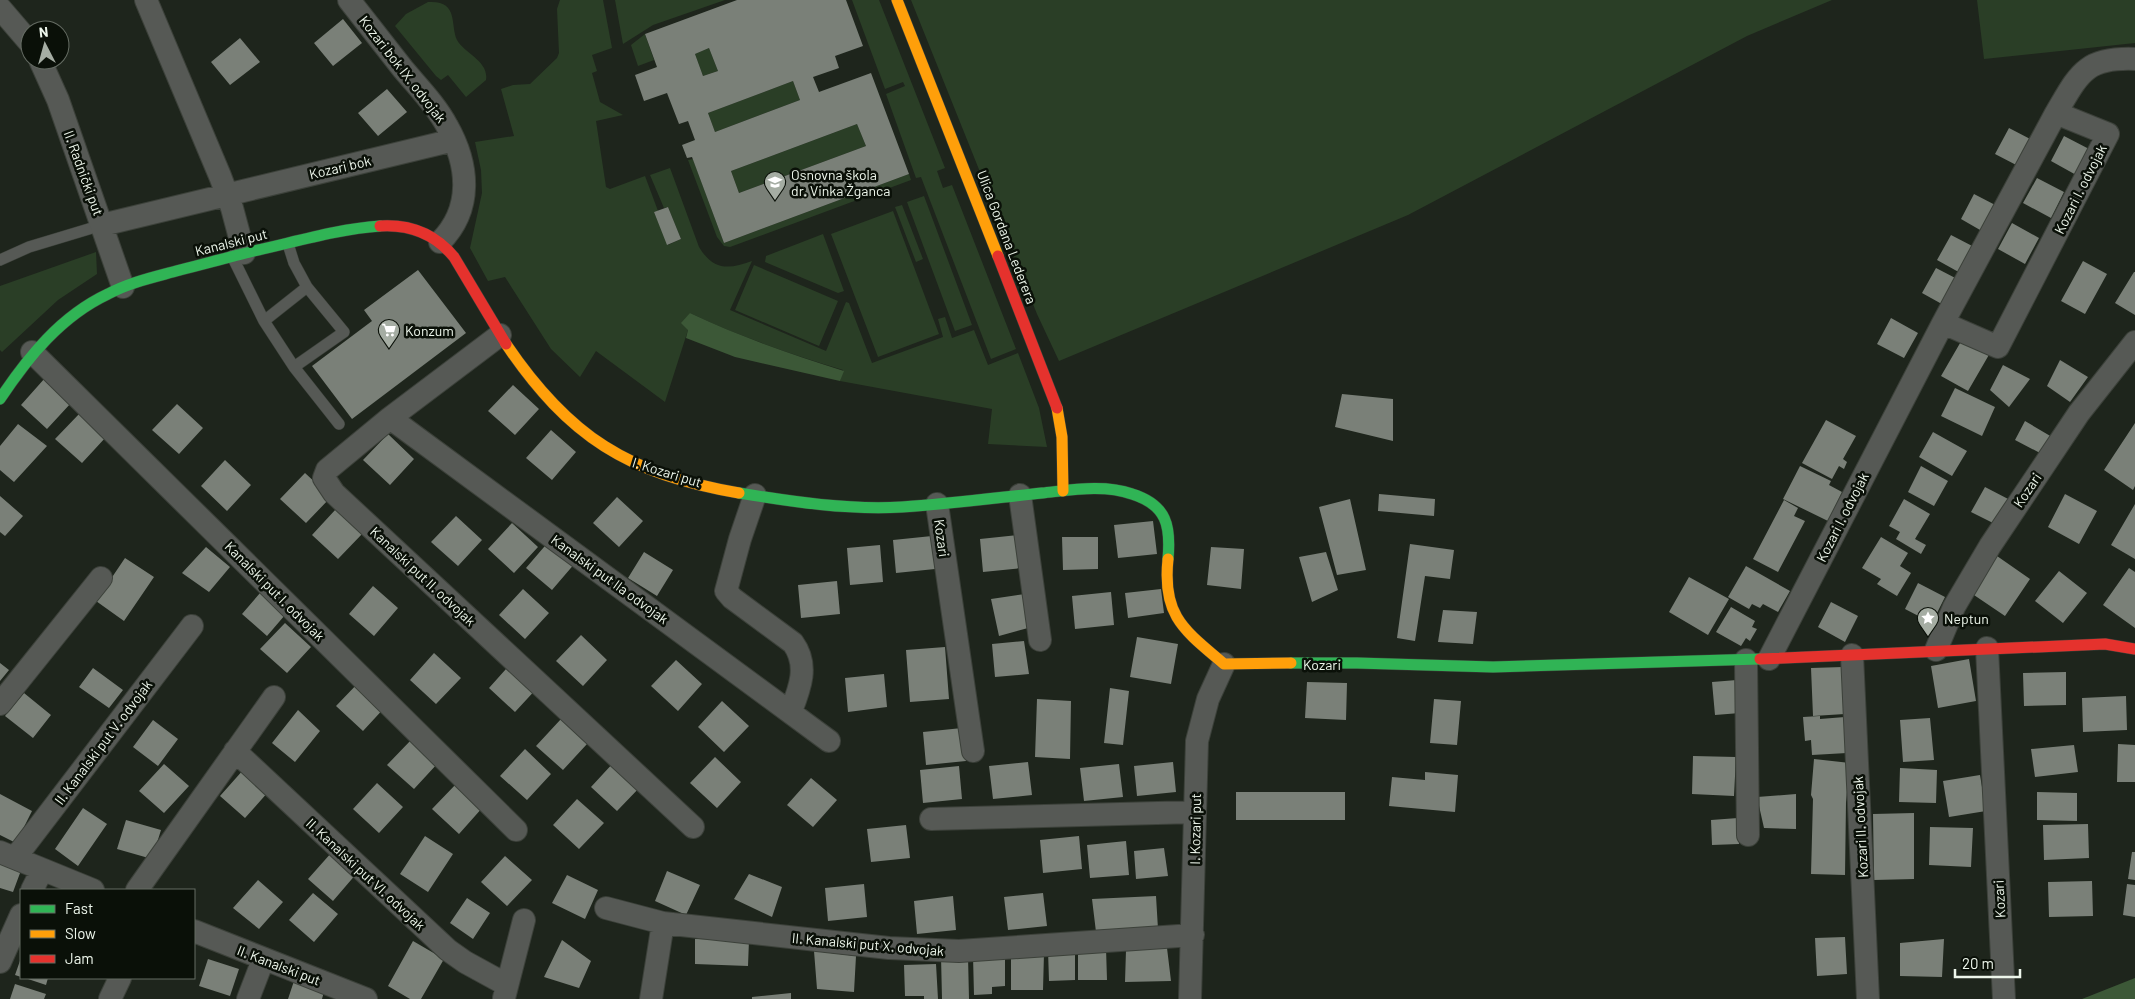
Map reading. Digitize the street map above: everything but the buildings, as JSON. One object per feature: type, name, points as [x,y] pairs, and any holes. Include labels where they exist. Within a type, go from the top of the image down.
[{"type":"street","points":[[146,0],[226,194],[238,255]]},
{"type":"street","name":"Kozari bok IX. odvojak","points":[[349,0],[437,111],[454,140],[462,172],[464,198],[455,225],[440,242]]},
{"type":"street","name":"Ulica Gordana Lederera","points":[[897,0],[1056,403],[1062,437],[1063,491]]},
{"type":"street","points":[[0,8],[20,31]]},
{"type":"street","points":[[2056,113],[2084,70],[2100,62],[2121,58],[2135,59]]},
{"type":"street","name":"II. Radnički put","points":[[44,70],[58,100],[122,287]]},
{"type":"street","name":"Kozari I. odvojak","points":[[1769,659],[1943,323],[2056,113],[2108,134],[1998,347],[1943,323]]},
{"type":"street","name":"Kozari bok","points":[[102,225],[454,140]]},
{"type":"street","name":"Kanalski put","points":[[0,399],[32,352],[78,312],[122,287],[238,255],[372,227],[396,226],[412,228],[440,242],[454,257],[481,303]]},
{"type":"street","name":"I. Kozari put","points":[[481,303],[517,360],[550,401],[593,439],[619,456],[646,468],[679,479],[755,495],[833,507]]},
{"type":"street","name":"Kanalski put II. odvojak","points":[[500,335],[390,418],[327,470],[324,478],[334,493],[693,827]]},
{"type":"street","name":"Kozari","points":[[1936,650],[1954,607],[1990,546],[2079,412],[2135,342]]},
{"type":"street","name":"Kanalski put I. odvojak","points":[[32,352],[516,830]]},
{"type":"street","name":"Kanalski put IIa odvojak","points":[[390,418],[791,711],[829,741]]},
{"type":"street","name":"Kozari","points":[[833,507],[876,508],[937,504],[1063,491],[1103,489],[1133,494],[1156,506],[1166,518],[1170,533],[1166,588],[1174,614],[1194,638],[1224,664],[1492,667],[1746,660],[1936,650],[2105,644],[2135,649]]},
{"type":"street","points":[[755,495],[740,539],[726,591],[732,598],[793,642],[800,651],[802,680],[791,711]]},
{"type":"street","points":[[1020,495],[1040,640]]},
{"type":"street","name":"Kozari","points":[[937,504],[973,751]]},
{"type":"street","points":[[0,704],[101,578]]},
{"type":"street","name":"II. Kanalski put V. odvojak","points":[[7,855],[192,626]]},
{"type":"street","name":"Kozari","points":[[1987,648],[2004,999]]},
{"type":"street","name":"Kozari II. odvojak","points":[[1852,655],[1868,999]]},
{"type":"street","points":[[1746,660],[1748,834]]},
{"type":"street","name":"I. Kozari put","points":[[1190,999],[1197,741],[1208,699],[1224,664]]},
{"type":"street","points":[[138,889],[274,697]]},
{"type":"street","name":"II. Kanalski put VI. odvojak","points":[[235,751],[448,950],[505,992]]},
{"type":"street","points":[[931,818],[1195,812]]},
{"type":"street","points":[[7,855],[90,889]]},
{"type":"street","points":[[32,889],[42,870]]},
{"type":"street","name":"II. Kanalski put X. odvojak","points":[[606,908],[663,923],[889,948],[958,951],[1193,935]]},
{"type":"street","points":[[0,962],[20,917]]},
{"type":"street","points":[[505,992],[524,920]]},
{"type":"street","points":[[651,999],[663,923]]},
{"type":"street","name":"II. Kanalski put","points":[[195,931],[263,960],[366,999]]},
{"type":"street","points":[[248,999],[263,960]]},
{"type":"street","points":[[110,999],[120,979]]},
{"type":"lane","points":[[0,260],[37,244],[102,225]]},
{"type":"lane","points":[[288,244],[294,263],[306,287],[344,332],[294,368]]},
{"type":"lane","points":[[238,255],[264,321],[294,368],[339,424]]},
{"type":"lane","points":[[264,321],[306,287]]},
{"type":"green space","points":[[560,0],[603,0],[612,48],[592,55],[597,71],[592,73],[600,102],[623,115],[596,121],[606,187],[610,189],[645,176],[658,211],[654,212],[668,245],[681,239],[668,207],[664,208],[650,175],[670,168],[699,247],[704,255],[716,264],[728,267],[752,261],[730,310],[826,351],[846,302],[849,303],[872,363],[943,337],[938,319],[945,317],[952,338],[974,330],[988,365],[1018,353],[1039,408],[1047,447],[988,444],[992,409],[840,381],[843,370],[728,330],[690,313],[688,330],[665,402],[596,351],[580,377],[551,349],[505,277],[488,281],[470,248],[482,193],[481,170],[475,142],[514,136],[501,89],[513,85],[530,84],[557,58],[559,53],[557,9]]},
{"type":"green space","points":[[615,0],[725,0],[653,25],[623,44]]},
{"type":"green space","points":[[852,0],[879,0],[945,168],[937,171],[943,188],[952,185],[1016,349],[991,359],[921,177],[916,178],[886,94],[905,86],[903,82],[885,89]]},
{"type":"green space","points":[[911,0],[1832,0],[1747,36],[1408,215],[1059,361],[1037,314]]},
{"type":"green space","points":[[1977,0],[2135,0],[2135,43],[1984,59]]},
{"type":"green space","points":[[428,2],[438,2],[449,9],[452,14],[457,40],[480,63],[486,73],[486,80],[466,97],[448,75],[441,80],[436,76],[395,26],[406,14]]},
{"type":"green space","points":[[645,34],[654,60],[638,66],[631,45]]},
{"type":"green space","points":[[709,48],[718,71],[703,76],[695,54]]},
{"type":"green space","points":[[793,81],[800,100],[715,132],[708,113]]},
{"type":"green space","points":[[857,124],[866,146],[739,193],[731,171]]},
{"type":"green space","points":[[693,159],[724,243],[909,174],[911,180],[730,247],[724,246],[717,237],[688,160]]},
{"type":"green space","points":[[924,196],[972,325],[955,331],[907,202]]},
{"type":"green space","points":[[902,205],[923,259],[916,262],[895,207]]},
{"type":"green space","points":[[893,211],[939,334],[878,357],[831,234]]},
{"type":"green space","points":[[823,234],[844,291],[838,293],[765,262],[766,256]]},
{"type":"green space","points":[[96,252],[97,274],[58,300],[2,352],[0,350],[0,286]]},
{"type":"green space","points":[[754,265],[838,301],[819,346],[735,310]]},
{"type":"green space","points":[[690,313],[766,345],[844,371],[840,381],[735,357],[686,338],[688,330],[681,323]]},
{"type":"green space","points":[[2135,978],[2135,999],[2082,999]]},
{"type":"traffic: fast","points":[[0,399],[22,368],[47,339],[75,314],[116,290],[134,283],[254,251],[332,233],[380,226]]},
{"type":"traffic: fast","points":[[739,493],[821,504],[881,508],[1076,489],[1110,489],[1144,499],[1160,511],[1169,536],[1168,559]]},
{"type":"traffic: fast","points":[[1291,663],[1493,667],[1760,659]]},
{"type":"traffic: slow","points":[[897,0],[998,256]]},
{"type":"traffic: slow","points":[[506,344],[553,404],[578,427],[604,446],[633,462],[665,475],[739,493]]},
{"type":"traffic: slow","points":[[1057,408],[1062,437],[1063,491]]},
{"type":"traffic: slow","points":[[1168,559],[1167,578],[1169,595],[1179,620],[1187,631],[1224,664],[1291,663]]},
{"type":"traffic: jam","points":[[380,226],[402,227],[422,232],[447,249],[454,257],[506,344]]},
{"type":"traffic: jam","points":[[998,256],[1057,408]]},
{"type":"traffic: jam","points":[[1760,659],[2105,644],[2135,649]]},
{"type":"place","name":"Osnovna škola dr. Vinka Žganca","points":[[775,201]]},
{"type":"place","name":"Konzum","points":[[389,349]]},
{"type":"place","name":"Neptun","points":[[1928,637]]}]
